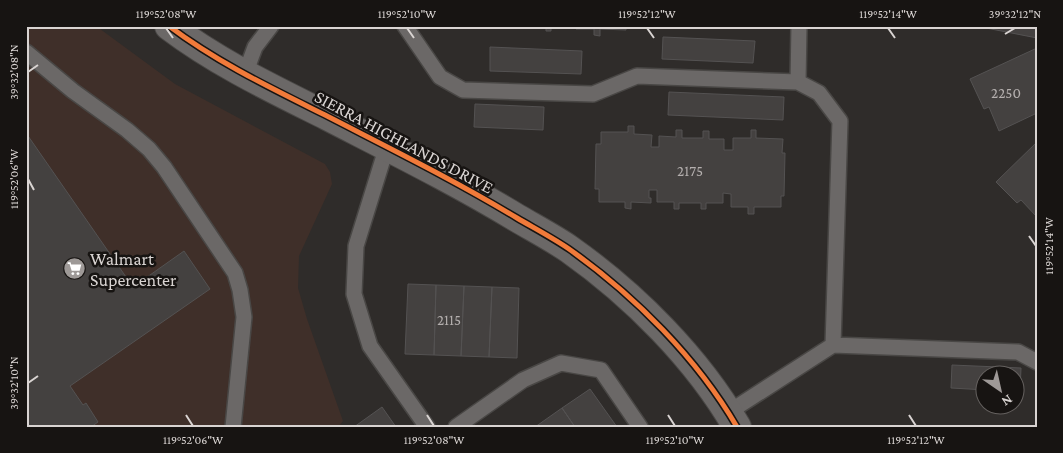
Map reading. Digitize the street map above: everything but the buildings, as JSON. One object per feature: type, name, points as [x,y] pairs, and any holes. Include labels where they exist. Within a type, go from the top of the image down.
[{"type":"street","name":"SIERRA HIGHLANDS DRIVE","points":[[169,26],[245,74],[387,146],[492,203],[569,249],[631,298],[680,348],[733,420]]},
{"type":"lane","points":[[245,74],[255,47],[270,26]]},
{"type":"lane","points":[[405,26],[440,77],[464,90],[593,94],[637,76],[798,82],[819,93],[840,122],[833,346]]},
{"type":"lane","points":[[798,82],[799,26]]},
{"type":"lane","points":[[26,52],[73,91],[128,130],[149,149],[164,167],[235,273],[244,317],[233,427]]},
{"type":"lane","points":[[387,146],[356,246],[354,294],[370,346],[427,427]]},
{"type":"lane","points":[[733,420],[833,346],[1018,352],[1037,362]]},
{"type":"lane","points":[[456,427],[522,380],[561,363],[601,370],[640,427]]},
{"type":"shaded area","points":[[26,26],[96,26],[175,84],[325,164],[330,172],[332,184],[299,256],[298,288],[343,421],[338,427],[26,427]]},
{"type":"cycle path","points":[[169,26],[207,52],[246,75],[447,178],[569,249],[617,287],[662,329],[703,377],[737,427]]},
{"type":"place","name":"Walmart Supercenter","points":[[74,269]]}]
